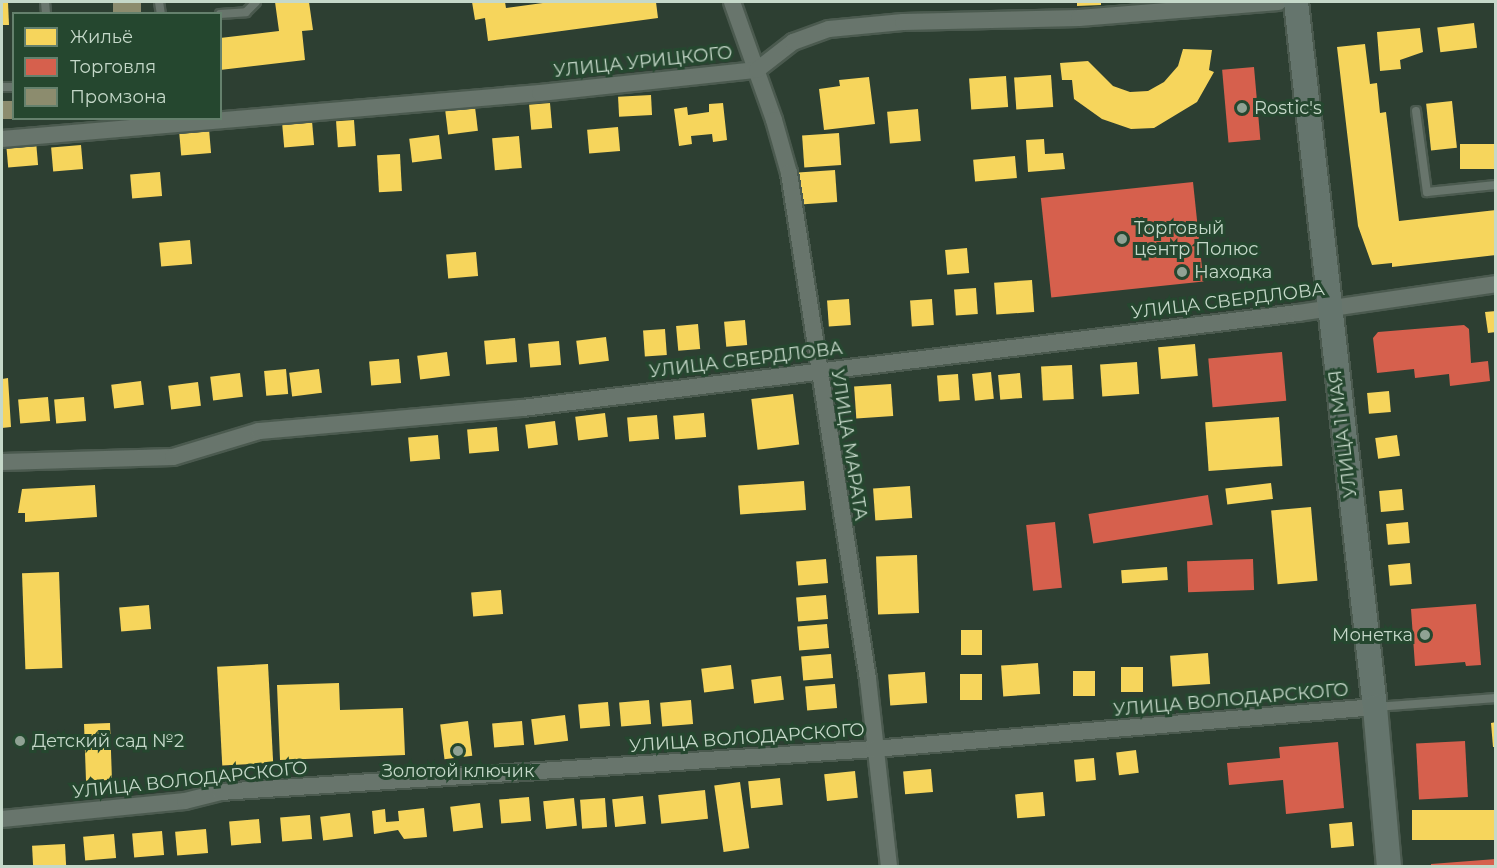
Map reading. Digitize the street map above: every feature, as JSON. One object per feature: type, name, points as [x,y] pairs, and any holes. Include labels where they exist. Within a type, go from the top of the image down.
[{"type":"main road","name":"УЛИЦА 1 МАЯ","points":[[1296,2],[1328,309],[1375,707],[1389,867]]},
{"type":"street","name":"УЛИЦА МАРАТА","points":[[732,2],[757,70],[789,173],[817,370],[868,679],[874,749],[889,867]]},
{"type":"street","name":"УЛИЦА УРИЦКОГО","points":[[2,139],[540,93],[757,70],[793,42],[829,29],[903,22],[1080,18],[1278,2]]},
{"type":"street","name":"УЛИЦА СВЕРДЛОВА","points":[[2,462],[173,457],[259,431],[522,408],[1328,309],[1496,284]]},
{"type":"street","name":"УЛИЦА ВОЛОДАРСКОГО","points":[[2,819],[185,801],[220,792],[874,749],[1375,707]]},
{"type":"lane","points":[[222,14],[246,12],[256,2]]},
{"type":"lane","points":[[1416,111],[1427,192],[1496,185]]},
{"type":"lane","name":"УЛИЦА ВОЛОДАРСКОГО","points":[[1375,707],[1496,698]]},
{"type":"building: Жильё","points":[[2,2],[8,2],[9,25],[2,25]]},
{"type":"building: Жильё","points":[[275,2],[309,2],[313,30],[302,31],[305,60],[222,70],[222,38],[279,31]]},
{"type":"building: Жильё","points":[[472,2],[505,2],[506,8],[550,2],[656,2],[658,18],[488,41],[485,18],[475,20]]},
{"type":"building: Жильё","points":[[1077,2],[1101,2],[1101,5],[1077,6]]},
{"type":"building: Жильё","points":[[1474,23],[1477,48],[1440,52],[1437,28]]},
{"type":"building: Жильё","points":[[1420,28],[1423,52],[1400,60],[1401,69],[1380,71],[1377,32]]},
{"type":"building: Жильё","points":[[1365,44],[1370,84],[1377,83],[1380,113],[1386,112],[1399,221],[1496,210],[1496,255],[1392,267],[1392,263],[1372,265],[1358,226],[1337,47]]},
{"type":"building: Жильё","points":[[1183,49],[1212,50],[1209,70],[1214,72],[1197,102],[1154,128],[1131,129],[1102,119],[1074,99],[1072,80],[1062,80],[1060,63],[1088,61],[1113,86],[1130,92],[1148,91],[1164,82],[1178,66]]},
{"type":"building: Жильё","points":[[1051,75],[1053,107],[1016,110],[1014,78]]},
{"type":"building: Жильё","points":[[1006,76],[1008,107],[971,110],[969,79]]},
{"type":"building: Жильё","points":[[869,77],[875,124],[824,130],[819,89],[840,86],[839,80]]},
{"type":"building: Жильё","points":[[651,95],[652,115],[619,117],[618,97]]},
{"type":"building: Жильё","points":[[1452,101],[1457,148],[1431,150],[1426,104]]},
{"type":"building: Жильё","points":[[550,103],[552,128],[531,130],[529,105]]},
{"type":"building: Жильё","points":[[723,103],[727,140],[713,142],[712,134],[691,136],[692,144],[679,146],[674,109],[687,107],[688,115],[709,112],[709,104]]},
{"type":"building: Жильё","points":[[475,107],[478,131],[448,134],[445,111]]},
{"type":"building: Жильё","points":[[918,109],[921,141],[890,144],[887,112]]},
{"type":"building: Жильё","points":[[354,120],[356,146],[338,147],[336,121]]},
{"type":"building: Жильё","points":[[312,121],[314,145],[284,148],[282,124]]},
{"type":"building: Жильё","points":[[618,127],[620,151],[589,154],[587,130]]},
{"type":"building: Жильё","points":[[209,129],[211,153],[181,156],[179,132]]},
{"type":"building: Жильё","points":[[839,133],[841,165],[804,168],[802,136]]},
{"type":"building: Жильё","points":[[439,135],[442,159],[412,162],[409,139]]},
{"type":"building: Жильё","points":[[519,136],[522,168],[495,170],[492,138]]},
{"type":"building: Жильё","points":[[1044,139],[1045,154],[1063,153],[1065,169],[1028,172],[1026,140]]},
{"type":"building: Жильё","points":[[36,141],[38,165],[8,168],[6,144]]},
{"type":"building: Жильё","points":[[1460,144],[1496,144],[1496,169],[1460,169]]},
{"type":"building: Жильё","points":[[81,145],[83,169],[53,172],[51,148]]},
{"type":"building: Жильё","points":[[400,154],[402,191],[379,192],[377,155]]},
{"type":"building: Жильё","points":[[1015,156],[1017,178],[975,182],[973,160]]},
{"type":"building: Жильё","points":[[835,170],[837,202],[800,205],[798,173]]},
{"type":"building: Жильё","points":[[160,172],[162,196],[132,199],[130,175]]},
{"type":"building: Жильё","points":[[190,240],[192,264],[161,267],[159,243]]},
{"type":"building: Жильё","points":[[967,248],[969,273],[947,275],[945,250]]},
{"type":"building: Жильё","points":[[476,252],[478,276],[448,279],[446,255]]},
{"type":"building: Жильё","points":[[1032,280],[1034,312],[996,315],[994,283]]},
{"type":"building: Жильё","points":[[976,288],[978,314],[956,315],[954,290]]},
{"type":"building: Жильё","points":[[849,299],[851,325],[829,326],[827,301]]},
{"type":"building: Жильё","points":[[932,299],[934,325],[912,326],[910,301]]},
{"type":"building: Жильё","points":[[1496,311],[1496,332],[1488,333],[1485,312]]},
{"type":"building: Жильё","points":[[745,320],[747,345],[726,347],[724,322]]},
{"type":"building: Жильё","points":[[698,324],[700,349],[678,351],[676,326]]},
{"type":"building: Жильё","points":[[665,329],[667,355],[645,356],[643,331]]},
{"type":"building: Жильё","points":[[606,337],[609,361],[579,364],[576,341]]},
{"type":"building: Жильё","points":[[515,338],[517,362],[486,365],[484,341]]},
{"type":"building: Жильё","points":[[559,341],[561,365],[530,368],[528,344]]},
{"type":"building: Жильё","points":[[1195,344],[1198,376],[1161,379],[1158,347]]},
{"type":"building: Жильё","points":[[447,352],[450,376],[420,379],[417,356]]},
{"type":"building: Жильё","points":[[399,359],[401,383],[371,386],[369,362]]},
{"type":"building: Жильё","points":[[1137,362],[1139,394],[1102,397],[1100,365]]},
{"type":"building: Жильё","points":[[1072,365],[1074,399],[1043,401],[1041,367]]},
{"type":"building: Жильё","points":[[286,369],[288,394],[266,396],[264,371]]},
{"type":"building: Жильё","points":[[319,369],[322,393],[292,396],[289,373]]},
{"type":"building: Жильё","points":[[991,372],[994,399],[975,401],[972,374]]},
{"type":"building: Жильё","points":[[240,373],[243,397],[213,400],[210,377]]},
{"type":"building: Жильё","points":[[1020,373],[1022,398],[1000,400],[998,375]]},
{"type":"building: Жильё","points":[[958,374],[960,400],[939,401],[937,375]]},
{"type":"building: Жильё","points":[[8,378],[11,427],[2,428],[2,379]]},
{"type":"building: Жильё","points":[[141,381],[144,405],[114,408],[111,385]]},
{"type":"building: Жильё","points":[[198,382],[201,406],[171,409],[168,386]]},
{"type":"building: Жильё","points":[[891,384],[893,416],[856,419],[854,387]]},
{"type":"building: Жильё","points":[[1389,391],[1391,412],[1369,414],[1367,393]]},
{"type":"building: Жильё","points":[[793,394],[799,445],[758,450],[751,399]]},
{"type":"building: Жильё","points":[[48,397],[50,421],[20,424],[18,400]]},
{"type":"building: Жильё","points":[[84,397],[86,421],[56,424],[54,400]]},
{"type":"building: Жильё","points":[[605,413],[608,437],[578,440],[575,417]]},
{"type":"building: Жильё","points":[[704,413],[706,437],[675,440],[673,416]]},
{"type":"building: Жильё","points":[[657,415],[659,439],[629,442],[627,418]]},
{"type":"building: Жильё","points":[[1279,417],[1282,466],[1209,471],[1205,422]]},
{"type":"building: Жильё","points":[[555,421],[558,445],[528,448],[525,425]]},
{"type":"building: Жильё","points":[[497,427],[499,451],[469,454],[467,430]]},
{"type":"building: Жильё","points":[[438,435],[440,459],[410,462],[408,438]]},
{"type":"building: Жильё","points":[[1397,435],[1400,456],[1378,459],[1375,438]]},
{"type":"building: Жильё","points":[[804,481],[806,510],[740,515],[738,486]]},
{"type":"building: Жильё","points":[[1271,483],[1273,499],[1227,504],[1225,489]]},
{"type":"building: Жильё","points":[[95,485],[97,517],[25,522],[25,513],[18,513],[22,489]]},
{"type":"building: Жильё","points":[[910,486],[912,518],[875,521],[873,489]]},
{"type":"building: Жильё","points":[[1402,489],[1404,510],[1381,512],[1379,491]]},
{"type":"building: Жильё","points":[[1311,507],[1317,581],[1278,584],[1271,510]]},
{"type":"building: Жильё","points":[[1408,522],[1410,543],[1388,545],[1386,524]]},
{"type":"building: Жильё","points":[[917,555],[919,613],[878,614],[876,556]]},
{"type":"building: Жильё","points":[[826,559],[828,583],[798,586],[796,562]]},
{"type":"building: Жильё","points":[[1410,563],[1412,584],[1390,586],[1388,565]]},
{"type":"building: Жильё","points":[[1167,567],[1168,580],[1122,583],[1121,570]]},
{"type":"building: Жильё","points":[[59,572],[62,668],[25,669],[22,573]]},
{"type":"building: Жильё","points":[[501,590],[503,614],[473,617],[471,593]]},
{"type":"building: Жильё","points":[[826,595],[828,619],[798,622],[796,598]]},
{"type":"building: Жильё","points":[[149,605],[151,629],[121,632],[119,608]]},
{"type":"building: Жильё","points":[[827,624],[829,648],[799,651],[797,627]]},
{"type":"building: Жильё","points":[[961,630],[982,630],[982,655],[961,655]]},
{"type":"building: Жильё","points":[[1208,653],[1210,684],[1172,687],[1170,656]]},
{"type":"building: Жильё","points":[[831,654],[833,678],[803,681],[801,657]]},
{"type":"building: Жильё","points":[[1038,663],[1040,694],[1003,697],[1001,666]]},
{"type":"building: Жильё","points":[[268,664],[273,763],[222,766],[217,667]]},
{"type":"building: Жильё","points":[[731,665],[734,689],[704,692],[701,669]]},
{"type":"building: Жильё","points":[[1121,667],[1143,667],[1143,692],[1121,692]]},
{"type":"building: Жильё","points":[[1073,671],[1095,671],[1095,696],[1073,696]]},
{"type":"building: Жильё","points":[[925,672],[927,703],[890,706],[888,675]]},
{"type":"building: Жильё","points":[[960,674],[982,674],[982,700],[960,700]]},
{"type":"building: Жильё","points":[[781,676],[784,700],[754,703],[751,680]]},
{"type":"building: Жильё","points":[[339,683],[340,710],[403,708],[405,755],[280,760],[277,685]]},
{"type":"building: Жильё","points":[[835,684],[837,708],[807,711],[805,687]]},
{"type":"building: Жильё","points":[[649,700],[651,724],[621,727],[619,703]]},
{"type":"building: Жильё","points":[[691,700],[693,724],[662,727],[660,703]]},
{"type":"building: Жильё","points":[[608,702],[610,726],[580,729],[578,705]]},
{"type":"building: Жильё","points":[[565,715],[568,741],[534,745],[531,719]]},
{"type":"building: Жильё","points":[[468,721],[472,756],[444,759],[440,724]]},
{"type":"building: Жильё","points":[[522,721],[524,745],[494,748],[492,724]]},
{"type":"building: Жильё","points":[[1496,722],[1496,747],[1493,747],[1491,723]]},
{"type":"building: Жильё","points":[[110,723],[112,780],[86,781],[84,724]]},
{"type":"building: Жильё","points":[[1136,750],[1139,773],[1119,775],[1116,752]]},
{"type":"building: Жильё","points":[[1094,758],[1096,780],[1076,782],[1074,760]]},
{"type":"building: Жильё","points":[[931,769],[933,792],[905,794],[903,771]]},
{"type":"building: Жильё","points":[[855,771],[858,798],[827,801],[824,774]]},
{"type":"building: Жильё","points":[[780,778],[783,805],[751,808],[748,781]]},
{"type":"building: Жильё","points":[[740,782],[749,848],[724,852],[714,786]]},
{"type":"building: Жильё","points":[[705,790],[708,819],[661,824],[658,795]]},
{"type":"building: Жильё","points":[[1043,792],[1045,816],[1017,818],[1015,794]]},
{"type":"building: Жильё","points":[[643,796],[646,824],[615,827],[612,799]]},
{"type":"building: Жильё","points":[[529,797],[531,821],[501,824],[499,800]]},
{"type":"building: Жильё","points":[[574,798],[577,826],[546,829],[543,801]]},
{"type":"building: Жильё","points":[[605,798],[607,827],[582,829],[580,800]]},
{"type":"building: Жильё","points":[[480,803],[483,828],[453,831],[450,807]]},
{"type":"building: Жильё","points":[[424,808],[427,837],[404,839],[398,830],[374,834],[372,811],[385,809],[386,822],[399,821],[398,811]]},
{"type":"building: Жильё","points":[[1412,810],[1496,810],[1496,840],[1412,840]]},
{"type":"building: Жильё","points":[[350,813],[353,837],[323,840],[320,817]]},
{"type":"building: Жильё","points":[[310,815],[312,839],[282,842],[280,818]]},
{"type":"building: Жильё","points":[[259,819],[261,843],[231,846],[229,822]]},
{"type":"building: Жильё","points":[[1352,822],[1354,846],[1331,848],[1329,824]]},
{"type":"building: Жильё","points":[[206,829],[208,853],[177,856],[175,832]]},
{"type":"building: Жильё","points":[[162,831],[164,855],[134,858],[132,834]]},
{"type":"building: Жильё","points":[[114,834],[116,858],[85,861],[83,837]]},
{"type":"building: Жильё","points":[[65,844],[66,866],[33,866],[32,846]]},
{"type":"building: Торговля","points":[[1254,67],[1260,140],[1228,143],[1222,70]]},
{"type":"building: Торговля","name":"Торговый центр Полюс","points":[[1193,182],[1203,281],[1051,297],[1041,198]]},
{"type":"building: Торговля","points":[[1464,325],[1469,329],[1471,363],[1488,361],[1490,381],[1450,386],[1449,374],[1415,378],[1414,369],[1377,373],[1373,338],[1378,332]]},
{"type":"building: Торговля","points":[[1282,352],[1286,401],[1213,407],[1208,358]]},
{"type":"building: Торговля","points":[[1208,495],[1213,525],[1093,544],[1088,514]]},
{"type":"building: Торговля","points":[[1055,522],[1062,588],[1033,591],[1026,525]]},
{"type":"building: Торговля","points":[[1253,559],[1254,590],[1188,592],[1187,561]]},
{"type":"building: Торговля","points":[[1476,604],[1481,665],[1466,666],[1465,662],[1415,666],[1411,609]]},
{"type":"building: Торговля","points":[[1465,741],[1468,797],[1419,799],[1416,744]]},
{"type":"building: Торговля","points":[[1338,742],[1344,808],[1286,814],[1283,780],[1229,785],[1227,763],[1280,758],[1279,747]]},
{"type":"building: Торговля","points":[[1496,859],[1496,866],[1431,866],[1431,864]]},
{"type":"building: Промзона","points":[[113,2],[141,2],[141,12],[113,12]]},
{"type":"building: Промзона","points":[[2,101],[12,101],[12,119],[2,119]]},
{"type":"place","name":"Rostic's","points":[[1242,108]]},
{"type":"place","name":"Торговый центр Полюс","points":[[1122,239]]},
{"type":"place","name":"Находка","points":[[1182,272]]},
{"type":"place","name":"Монетка","points":[[1425,635]]},
{"type":"place","name":"Детский сад №2","points":[[20,741]]},
{"type":"place","name":"Золотой ключик","points":[[458,751]]}]
